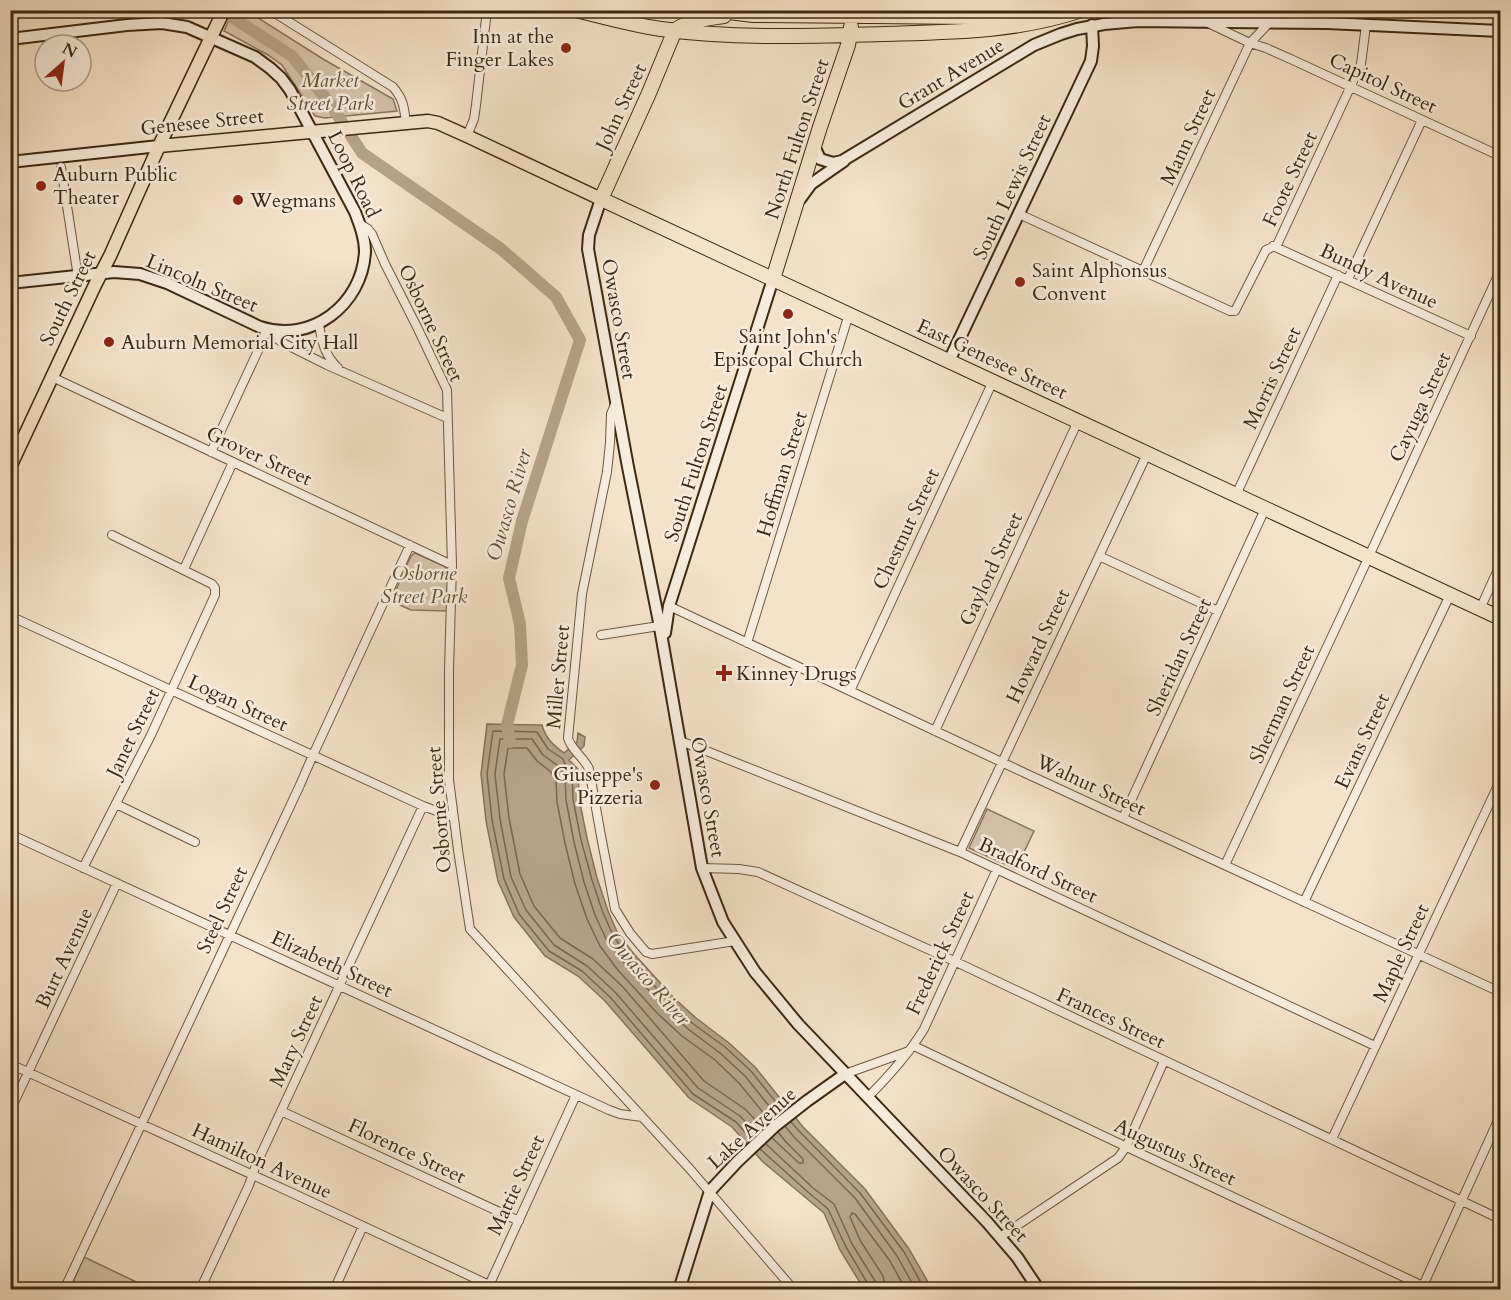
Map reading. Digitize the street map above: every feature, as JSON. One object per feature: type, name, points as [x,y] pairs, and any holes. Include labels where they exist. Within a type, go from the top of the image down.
[{"type":"highway","points":[[576,10],[657,28],[745,36],[990,30],[1040,23],[1082,10]]},
{"type":"highway","points":[[713,10],[732,14],[811,16],[854,13],[974,18],[1036,10]]},
{"type":"highway","name":"North Fulton Street","points":[[773,279],[848,45],[854,13]]},
{"type":"highway","points":[[675,30],[702,18],[732,14]]},
{"type":"highway","name":"John Street","points":[[601,199],[675,30]]},
{"type":"highway","name":"East Genesee Street","points":[[601,199],[1500,618]]},
{"type":"main road","name":"South Street","points":[[10,467],[224,10]]},
{"type":"main road","name":"Genesee Street","points":[[159,146],[428,121],[467,136]]},
{"type":"main road","name":"East Genesee Street","points":[[467,136],[601,199]]},
{"type":"street","points":[[270,10],[393,87],[403,103],[406,123]]},
{"type":"street","points":[[467,136],[474,119],[488,10]]},
{"type":"street","points":[[1269,23],[1270,10]]},
{"type":"street","name":"Grant Avenue","points":[[795,207],[811,184],[849,157],[1034,45],[1061,34],[1092,26],[1138,21],[1207,22],[1250,43]]},
{"type":"street","points":[[1207,22],[1366,25],[1500,31]]},
{"type":"street","name":"Loop Road","points":[[10,39],[162,23],[187,27],[211,36],[255,57],[281,78],[290,90],[355,212],[363,238],[363,268],[357,284],[340,308],[319,323]]},
{"type":"street","name":"Mann Street","points":[[1143,271],[1250,43],[1269,23]]},
{"type":"street","name":"Foote Street","points":[[1143,271],[1230,311],[1235,310],[1266,250],[1277,244],[1351,87],[1363,57],[1366,25]]},
{"type":"street","name":"South Lewis Street","points":[[949,361],[1091,62],[1092,26]]},
{"type":"street","name":"Capitol Street","points":[[1250,43],[1266,48],[1500,156]]},
{"type":"street","points":[[1348,279],[1422,120]]},
{"type":"street","name":"Genesee Street","points":[[10,162],[159,146]]},
{"type":"street","points":[[814,146],[820,159],[825,162],[833,163],[849,157]]},
{"type":"street","points":[[61,167],[78,277]]},
{"type":"street","name":"Owasco Street","points":[[601,199],[589,235],[588,249],[702,868],[723,921],[755,972],[782,1005],[1000,1237],[1022,1263],[1039,1290]]},
{"type":"street","points":[[1019,214],[1143,271]]},
{"type":"street","name":"Osborne Street","points":[[360,224],[372,234],[384,264],[446,387],[452,565],[449,780],[470,929],[710,1191],[794,1290]]},
{"type":"street","name":"Bundy Avenue","points":[[1273,246],[1471,336]]},
{"type":"street","name":"Cayuga Street","points":[[1368,557],[1500,271]]},
{"type":"street","name":"Lincoln Street","points":[[10,283],[128,273],[153,278],[269,329],[297,329],[319,323],[324,348],[333,364],[342,371]]},
{"type":"street","name":"Morris Street","points":[[1236,495],[1338,275]]},
{"type":"street","name":"South Fulton Street","points":[[665,660],[666,622],[669,606],[773,279]]},
{"type":"street","name":"Hoffman Street","points":[[747,643],[849,314]]},
{"type":"street","points":[[211,452],[269,329]]},
{"type":"street","name":"Lincoln Street","points":[[269,329],[278,340],[447,418]]},
{"type":"street","name":"Grover Street","points":[[52,377],[452,565]]},
{"type":"street","name":"Chestnut Street","points":[[850,691],[993,381]]},
{"type":"street","name":"Miller Street","points":[[616,402],[611,414],[605,484],[582,594],[569,743],[589,769],[615,909],[638,943],[646,952],[652,954],[735,941]]},
{"type":"street","name":"Gaylord Street","points":[[935,730],[1078,421]]},
{"type":"street","name":"Howard Street","points":[[960,852],[1147,453]]},
{"type":"street","points":[[112,535],[184,569],[233,462]]},
{"type":"street","name":"Sheridan Street","points":[[1123,818],[1266,509]]},
{"type":"street","name":"Steel Street","points":[[64,1290],[410,545]]},
{"type":"street","points":[[1099,556],[1218,611]]},
{"type":"street","name":"Sherman Street","points":[[1225,865],[1368,557]]},
{"type":"street","points":[[1480,609],[1500,565]]},
{"type":"street","name":"Janet Street","points":[[83,868],[147,744],[215,595],[214,586],[184,569]]},
{"type":"street","name":"Evans Street","points":[[1304,902],[1449,595]]},
{"type":"street","points":[[655,607],[669,606]]},
{"type":"street","name":"Walnut Street","points":[[669,606],[1500,992]]},
{"type":"street","name":"Logan Street","points":[[10,616],[423,806],[453,817]]},
{"type":"street","points":[[601,634],[659,626]]},
{"type":"street","name":"Bradford Street","points":[[680,741],[960,852],[1374,1046]]},
{"type":"street","name":"Maple Street","points":[[1332,1139],[1500,781]]},
{"type":"street","points":[[116,804],[195,842]]},
{"type":"street","name":"Mary Street","points":[[200,1290],[423,806]]},
{"type":"street","name":"Elizabeth Street","points":[[10,834],[609,1110],[642,1117]]},
{"type":"street","name":"Frances Street","points":[[702,868],[758,872],[1500,1219]]},
{"type":"street","name":"Frederick Street","points":[[868,1097],[900,1064],[924,1029],[997,869]]},
{"type":"street","name":"Burt Avenue","points":[[10,1112],[117,883]]},
{"type":"street","points":[[845,1074],[912,1048]]},
{"type":"street","name":"Augustus Street","points":[[912,1048],[1422,1288]]},
{"type":"street","points":[[1000,1237],[1118,1158],[1126,1147],[1164,1061]]},
{"type":"street","name":"Hamilton Avenue","points":[[10,1064],[252,1174],[488,1287],[500,1290]]},
{"type":"street","name":"Lake Avenue","points":[[679,1290],[710,1191],[775,1126],[845,1074]]},
{"type":"street","name":"Mattie Street","points":[[488,1287],[576,1095]]},
{"type":"street","name":"Florence Street","points":[[281,1111],[519,1221]]},
{"type":"street","points":[[1422,1288],[1500,1116]]},
{"type":"street","points":[[334,1290],[363,1226]]},
{"type":"green space","name":"Market Street Park","points":[[233,11],[247,11],[323,59],[393,99],[397,111],[325,118],[315,116],[282,65],[224,31]]},
{"type":"green space","name":"Osborne Street Park","points":[[415,553],[448,570],[447,611],[411,610],[391,601],[411,556]]},
{"type":"green space","points":[[987,809],[1034,831],[1016,869],[969,848]]},
{"type":"green space","points":[[84,1257],[151,1289],[70,1289]]},
{"type":"water","points":[[487,724],[542,725],[550,741],[564,753],[577,742],[578,733],[585,737],[584,746],[569,760],[578,769],[579,798],[587,838],[597,878],[618,934],[674,998],[755,1067],[803,1127],[865,1189],[909,1249],[932,1289],[864,1289],[840,1250],[824,1213],[762,1161],[732,1127],[689,1098],[605,1001],[578,976],[545,956],[514,917],[498,881],[486,821],[481,774]]},
{"type":"waterway","name":"Owasco River","points":[[221,10],[292,56],[331,105],[362,153],[501,249],[556,297],[580,340],[522,521],[509,578],[520,624],[522,665],[507,725],[510,742]]},
{"type":"place","name":"Inn at the Finger Lakes","points":[[566,48]]},
{"type":"place","name":"Auburn Public Theater","points":[[41,186]]},
{"type":"place","name":"Wegmans","points":[[238,200]]},
{"type":"place","name":"Saint Alphonsus Convent","points":[[1020,282]]},
{"type":"place","name":"Saint John's Episcopal Church","points":[[788,314]]},
{"type":"place","name":"Auburn Memorial City Hall","points":[[109,342]]},
{"type":"place","name":"Kinney Drugs","points":[[724,673]]},
{"type":"place","name":"Giuseppe's Pizzeria","points":[[655,785]]}]
